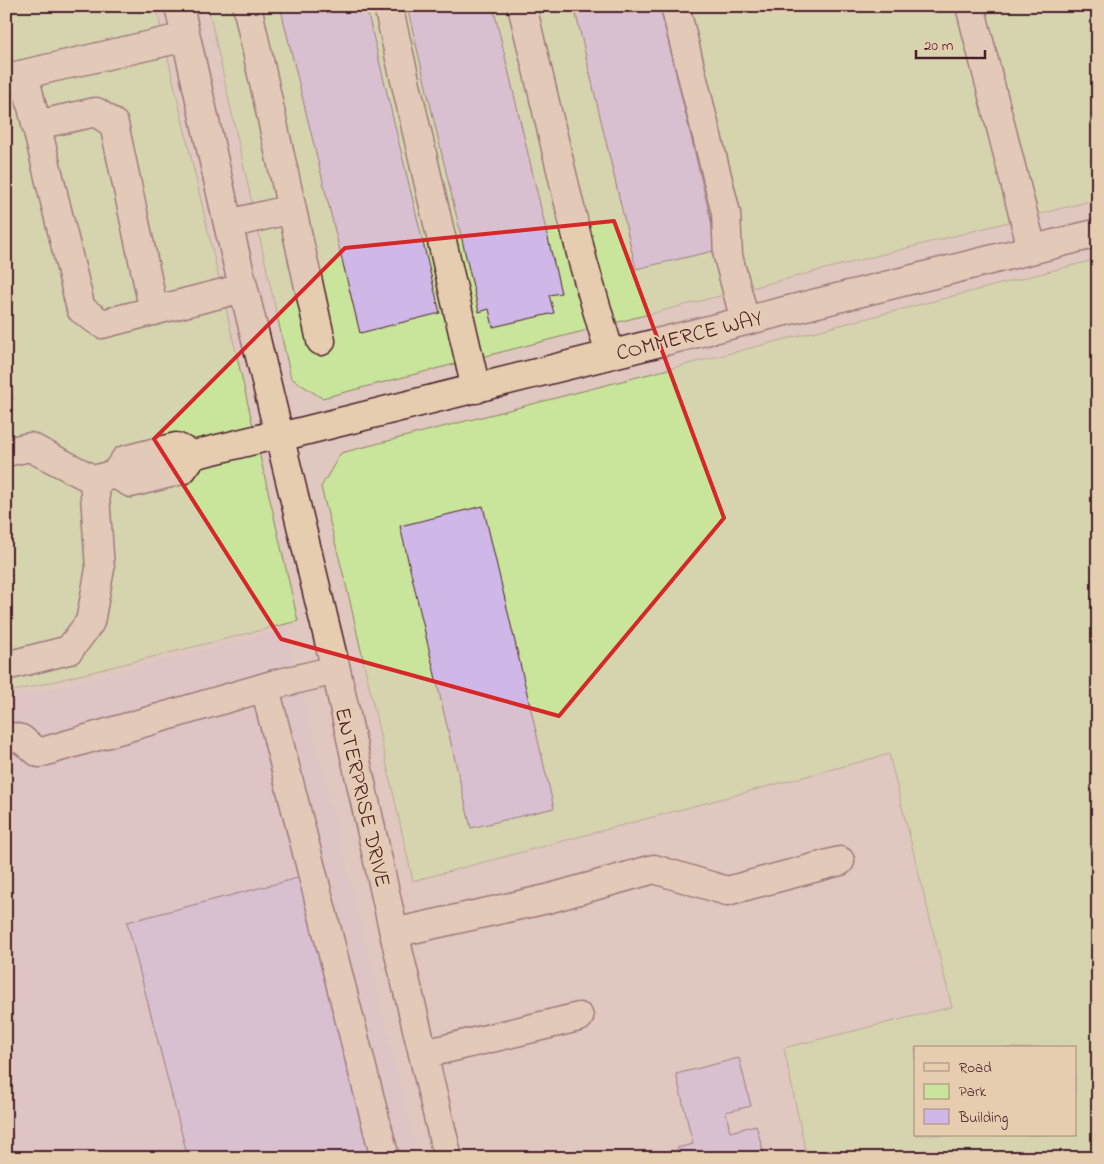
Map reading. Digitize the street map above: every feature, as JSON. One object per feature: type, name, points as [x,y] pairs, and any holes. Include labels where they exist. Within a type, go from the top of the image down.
[{"type":"street","name":"ENTERPRISE DRIVE","points":[[179,6],[243,288],[336,670],[394,933],[448,1158]]},
{"type":"street","points":[[247,6],[321,341]]},
{"type":"street","points":[[388,6],[476,389]]},
{"type":"street","points":[[522,6],[583,262],[610,354]]},
{"type":"street","points":[[675,6],[726,214],[728,256],[745,321]]},
{"type":"street","points":[[970,6],[1032,250]]},
{"type":"street","points":[[186,37],[15,76],[36,125],[81,309],[102,324],[243,288]]},
{"type":"street","points":[[36,125],[96,112],[114,124],[154,310]]},
{"type":"street","points":[[228,224],[292,209]]},
{"type":"street","name":"COMMERCE WAY","points":[[105,477],[125,460],[176,447],[193,455],[280,435],[476,389],[1098,233]]},
{"type":"street","points":[[6,452],[30,447],[105,477],[100,569],[90,622],[69,650],[6,666]]},
{"type":"street","points":[[6,736],[21,739],[39,753],[265,688],[336,670]]},
{"type":"street","points":[[265,688],[385,1158]]},
{"type":"street","points":[[394,933],[547,899],[654,869],[727,891],[840,861]]},
{"type":"street","points":[[424,1054],[579,1017]]},
{"type":"highlighted area","points":[[614,221],[724,518],[559,716],[281,639],[154,439],[345,248]]},
{"type":"shaded area","points":[[286,629],[418,1158],[6,1158],[6,701]]},
{"type":"green space","points":[[6,6],[156,6],[298,621],[6,693]]},
{"type":"green space","points":[[208,6],[1098,6],[1098,199],[322,398],[291,378]]},
{"type":"green space","points":[[1098,259],[1098,1158],[807,1158],[784,1048],[952,1007],[889,754],[413,881],[349,597],[321,487],[341,453]]},
{"type":"building","points":[[280,6],[366,6],[440,313],[360,333]]},
{"type":"building","points":[[407,6],[493,6],[561,293],[549,295],[554,313],[493,327],[489,309],[479,312]]},
{"type":"building","points":[[574,6],[660,6],[718,250],[636,269]]},
{"type":"building","points":[[6,368],[13,399],[6,401]]},
{"type":"building","points":[[483,506],[554,808],[471,828],[400,526]]},
{"type":"building","points":[[302,877],[374,1158],[188,1158],[127,922]]},
{"type":"building","points":[[739,1058],[751,1106],[726,1112],[730,1132],[756,1125],[765,1158],[680,1158],[677,1148],[693,1144],[676,1074]]}]
